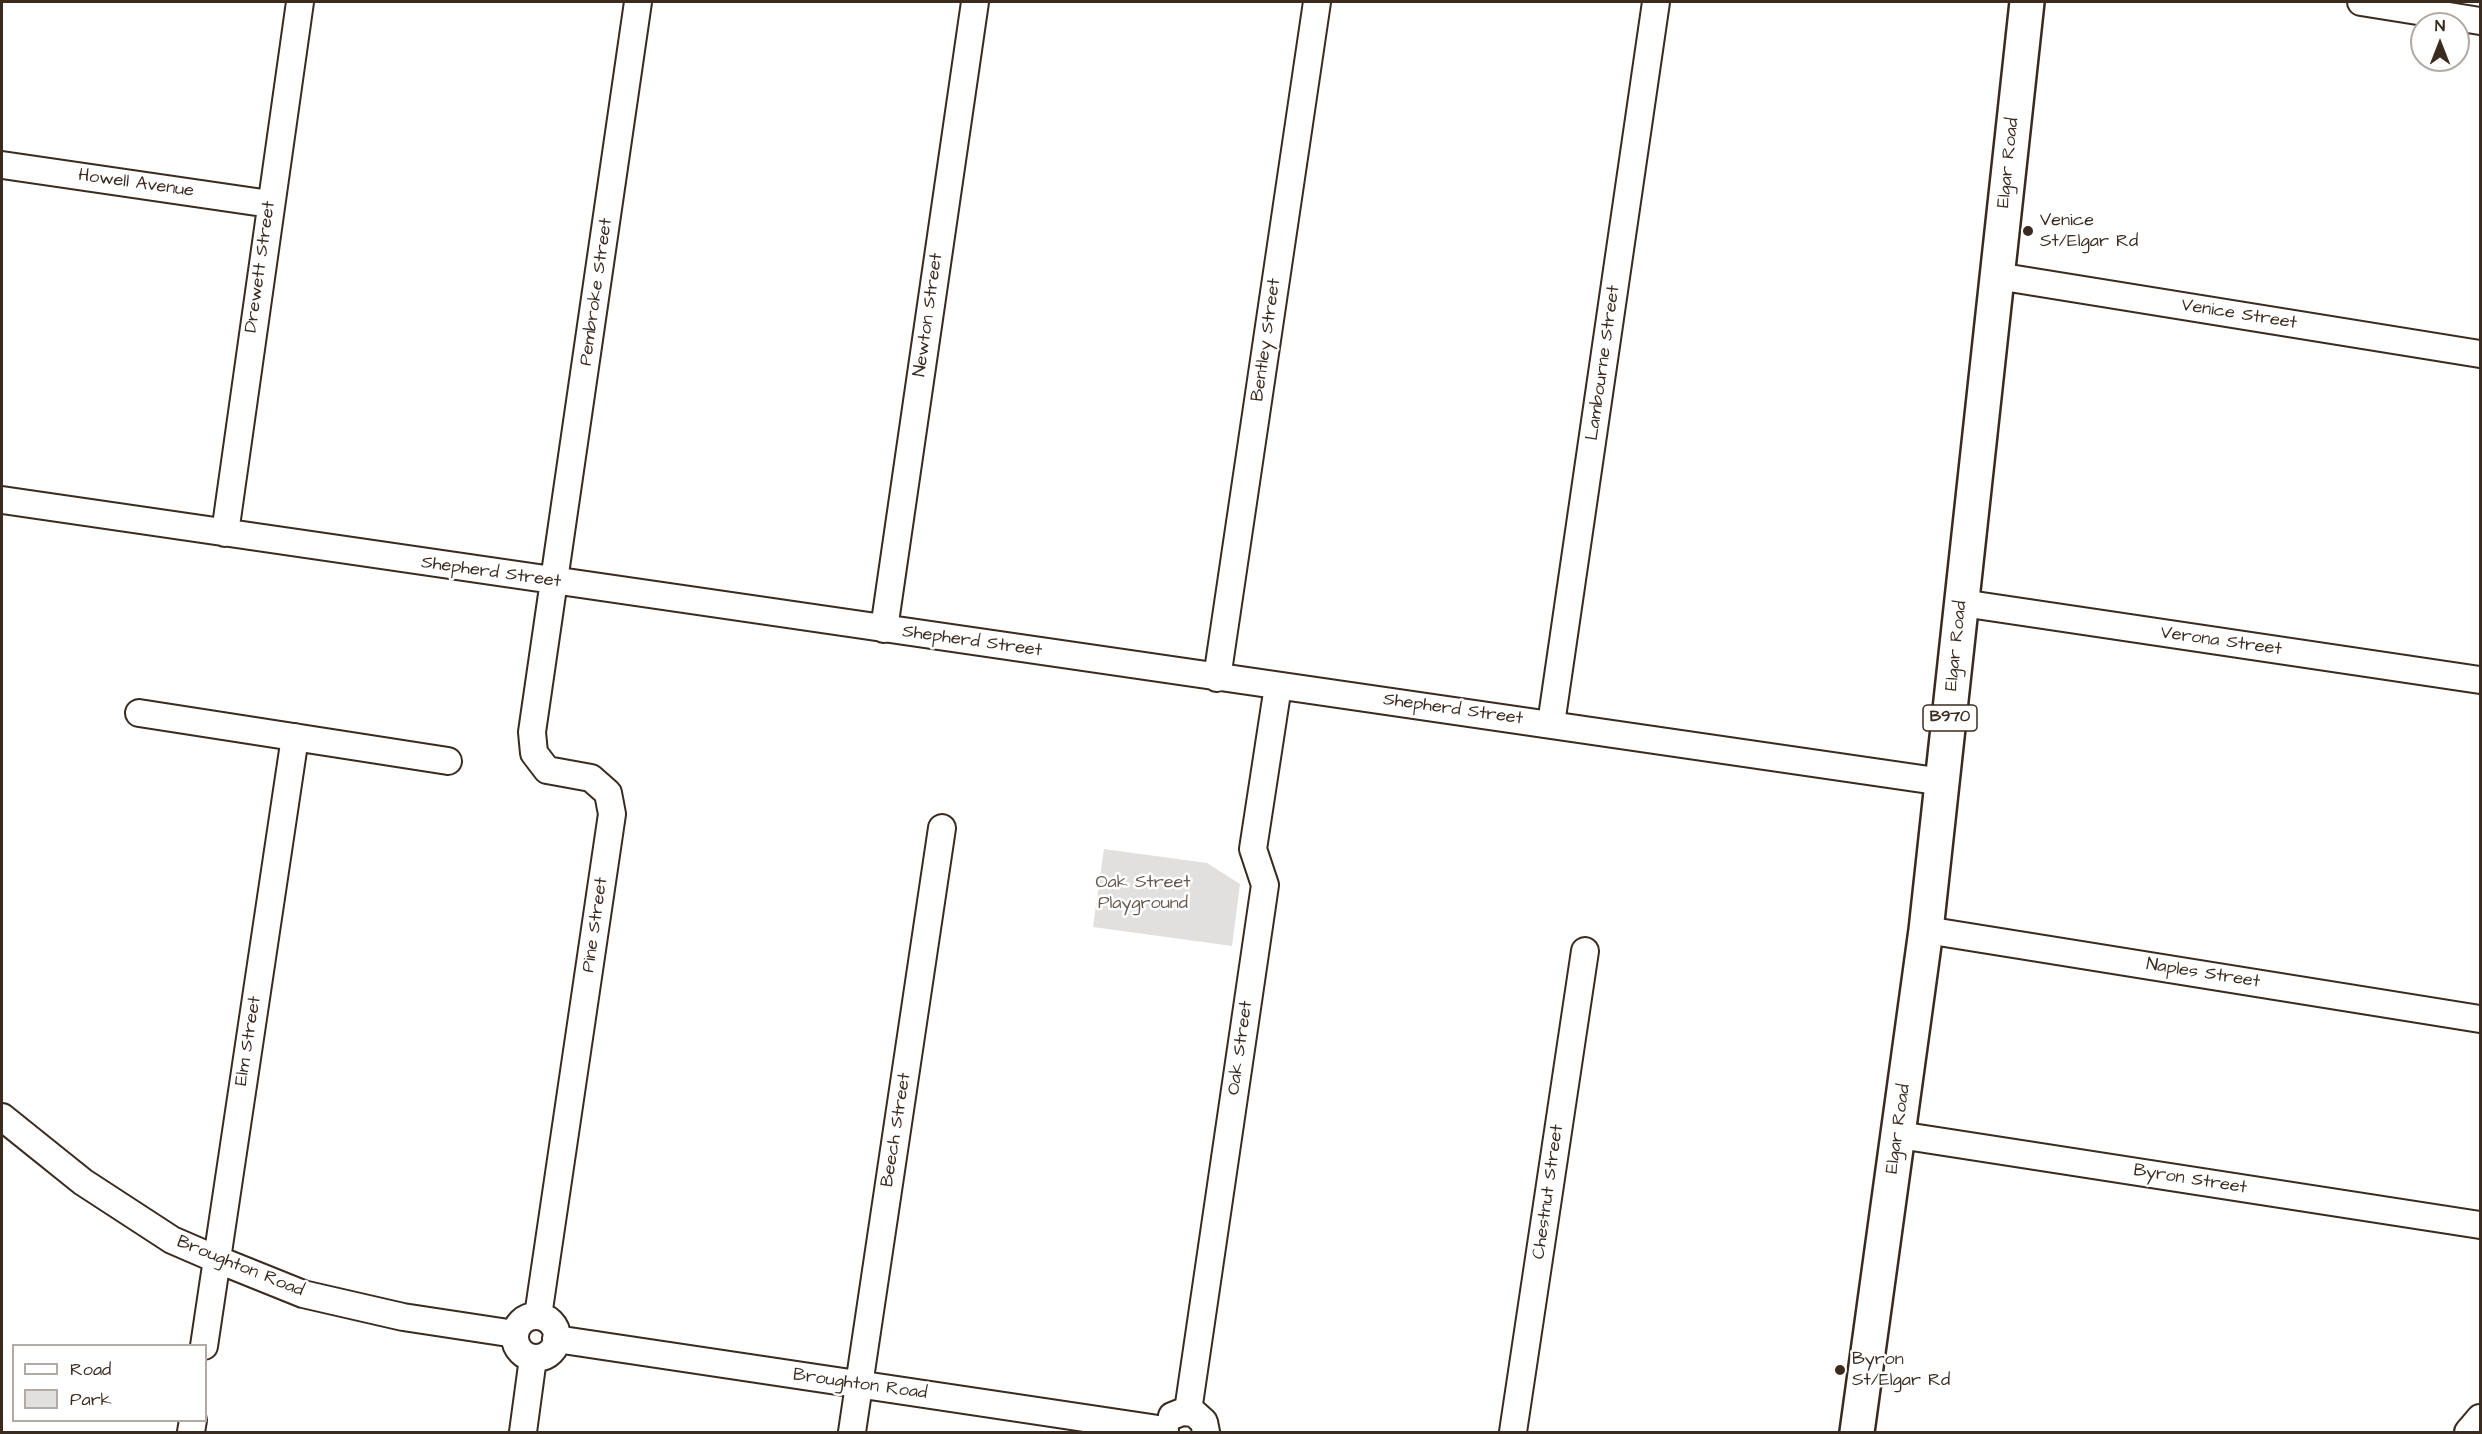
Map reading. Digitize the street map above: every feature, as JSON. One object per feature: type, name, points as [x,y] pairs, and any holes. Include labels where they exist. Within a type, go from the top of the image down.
[{"type":"main road","name":"Elgar Road","points":[[1857,1432],[1926,930],[2027,2]]},
{"type":"street","name":"Drewett Street","points":[[225,533],[300,2]]},
{"type":"street","name":"Pembroke Street","points":[[555,582],[638,2]]},
{"type":"street","name":"Newton Street","points":[[884,629],[975,2]]},
{"type":"street","name":"Bentley Street","points":[[1217,678],[1317,2]]},
{"type":"street","name":"Lambourne Street","points":[[1551,724],[1656,2]]},
{"type":"street","points":[[2361,2],[2481,21]]},
{"type":"street","name":"Howell Avenue","points":[[2,165],[270,204]]},
{"type":"street","name":"Venice Street","points":[[1997,276],[2481,354]]},
{"type":"street","name":"Shepherd Street","points":[[2,500],[1943,782]]},
{"type":"street","name":"Pine Street","points":[[538,1316],[612,814],[608,793],[591,778],[547,770],[534,753],[532,732],[555,582]]},
{"type":"street","name":"Verona Street","points":[[1962,603],[2481,680]]},
{"type":"street","name":"Oak Street","points":[[1188,1411],[1265,885],[1253,849],[1278,686]]},
{"type":"street","points":[[139,712],[448,761]]},
{"type":"street","name":"Elm Street","points":[[204,1344],[295,737]]},
{"type":"street","name":"Beech Street","points":[[852,1432],[942,828]]},
{"type":"street","name":"Naples Street","points":[[1926,930],[2481,1019]]},
{"type":"street","name":"Chestnut Street","points":[[1514,1432],[1586,951]]},
{"type":"street","name":"Broughton Road","points":[[2,1117],[83,1182],[172,1240],[216,1259],[303,1294],[403,1317],[515,1334]]},
{"type":"street","name":"Byron Street","points":[[1899,1135],[2481,1225]]},
{"type":"street","points":[[531,1316],[538,1316],[550,1322],[554,1327],[556,1340],[546,1355],[533,1358],[521,1352],[515,1341],[515,1334],[521,1322],[531,1316]]},
{"type":"street","name":"Broughton Road","points":[[556,1340],[1165,1431]]},
{"type":"street","points":[[523,1432],[533,1358]]},
{"type":"street","points":[[1165,1431],[1171,1417],[1188,1411],[1200,1417],[1204,1422],[1206,1432]]},
{"type":"street","points":[[2468,1432],[2481,1418]]},
{"type":"green space","name":"Oak Street Playground","points":[[1104,849],[1207,863],[1240,884],[1232,946],[1093,927]]},
{"type":"place","name":"Venice St/Elgar Rd","points":[[2028,231]]},
{"type":"place","name":"Byron St/Elgar Rd","points":[[1840,1370]]}]
